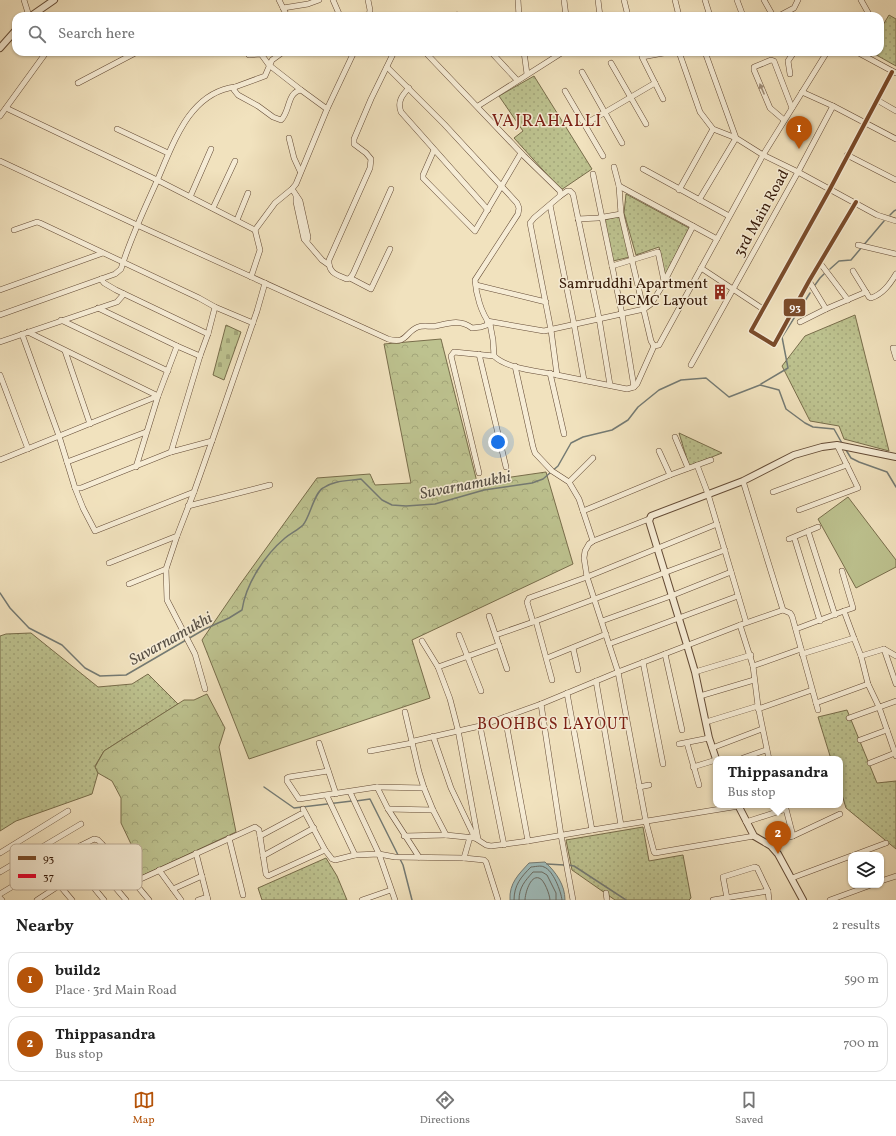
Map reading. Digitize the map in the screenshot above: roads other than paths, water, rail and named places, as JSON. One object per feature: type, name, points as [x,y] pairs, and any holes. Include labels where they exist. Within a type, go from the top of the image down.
[{"type":"street","points":[[24,0],[28,12]]},
{"type":"street","points":[[36,12],[54,0]]},
{"type":"street","points":[[279,0],[285,12]]},
{"type":"street","points":[[283,8],[308,4],[319,0]]},
{"type":"street","points":[[333,0],[338,12]]},
{"type":"street","points":[[368,0],[370,12]]},
{"type":"street","points":[[518,0],[520,12]]},
{"type":"street","points":[[564,0],[566,12]]},
{"type":"street","points":[[598,0],[600,12]]},
{"type":"street","points":[[620,0],[624,12]]},
{"type":"street","points":[[624,0],[627,12]]},
{"type":"street","points":[[675,0],[678,12]]},
{"type":"street","points":[[705,0],[709,12]]},
{"type":"street","points":[[737,0],[742,12]]},
{"type":"street","points":[[764,0],[771,12]]},
{"type":"street","points":[[786,12],[794,8],[798,0]]},
{"type":"street","points":[[861,0],[868,12]]},
{"type":"street","points":[[0,48],[12,34]]},
{"type":"street","points":[[0,116],[44,56]]},
{"type":"street","points":[[78,83],[130,56]]},
{"type":"street","points":[[262,56],[269,65],[327,109]]},
{"type":"street","points":[[0,315],[115,274],[121,269],[137,225],[168,153],[193,110],[219,90],[235,87],[265,76],[272,60],[278,56]]},
{"type":"street","points":[[255,230],[275,203],[296,184],[300,171],[327,109],[352,56]]},
{"type":"street","points":[[390,249],[371,289],[350,278],[347,279],[333,273],[330,269],[329,260],[370,168],[371,159],[354,144],[354,139],[371,99],[392,56]]},
{"type":"street","points":[[429,56],[521,153],[560,191],[560,196]]},
{"type":"street","points":[[495,56],[517,80]]},
{"type":"street","points":[[525,56],[527,74]]},
{"type":"street","points":[[478,106],[556,56]]},
{"type":"street","points":[[647,56],[642,57],[663,99]]},
{"type":"street","points":[[680,56],[700,112],[712,129],[736,138],[763,154],[856,202],[877,215],[896,221]]},
{"type":"street","points":[[706,56],[736,138]]},
{"type":"street","points":[[790,74],[788,61],[791,56]]},
{"type":"street","points":[[479,473],[451,356],[454,352],[494,356],[512,366],[627,388],[634,387],[638,384],[654,346],[659,345],[763,154],[824,56]]},
{"type":"street","points":[[856,202],[809,281],[774,345],[751,331],[830,189],[877,100],[894,72],[864,56]]},
{"type":"street","points":[[784,120],[770,108],[754,70],[754,66],[771,60],[774,61],[792,108]]},
{"type":"street","points":[[611,63],[646,124]]},
{"type":"street","points":[[387,67],[409,88],[502,186],[517,203],[519,208],[518,214],[475,280],[480,304],[489,322],[493,340],[494,356]]},
{"type":"street","points":[[582,72],[622,143]]},
{"type":"street","points":[[585,124],[655,83]]},
{"type":"street","points":[[235,87],[234,90],[238,95],[258,106],[273,117],[281,120],[285,116],[291,98],[301,90]]},
{"type":"street","points":[[409,88],[401,96],[399,102],[401,112],[488,210]]},
{"type":"street","points":[[565,91],[603,156]]},
{"type":"street","points":[[802,92],[833,106],[896,139]]},
{"type":"street","points":[[877,100],[896,111]]},
{"type":"street","name":"3rd Main Road","points":[[691,365],[833,106]]},
{"type":"street","points":[[6,108],[157,180],[255,230],[260,250],[251,277]]},
{"type":"street","points":[[117,129],[168,153]]},
{"type":"street","points":[[679,190],[712,129]]},
{"type":"street","points":[[289,138],[294,158],[300,171]]},
{"type":"street","points":[[699,200],[736,138]]},
{"type":"street","points":[[190,197],[211,149]]},
{"type":"street","points":[[434,150],[423,175],[425,180],[476,231],[521,153]]},
{"type":"street","points":[[847,155],[896,180]]},
{"type":"street","points":[[0,161],[375,334],[395,341],[402,340],[418,327],[436,326],[443,323],[454,322],[466,324],[472,328],[481,327],[489,322],[544,331],[644,309],[651,304],[692,226]]},
{"type":"street","points":[[213,208],[235,161]]},
{"type":"street","points":[[614,166],[619,186],[621,214],[633,259],[651,341],[654,346]]},
{"type":"street","points":[[643,169],[729,216]]},
{"type":"street","points":[[593,174],[622,314],[634,387]]},
{"type":"street","points":[[619,186],[717,239]]},
{"type":"street","points":[[292,189],[296,196],[302,234],[322,260],[329,265]]},
{"type":"street","points":[[350,278],[391,189]]},
{"type":"street","points":[[557,374],[546,302],[530,223],[560,196],[567,191],[570,191],[573,194],[599,318],[610,385]]},
{"type":"street","points":[[237,220],[248,194]]},
{"type":"street","points":[[550,204],[584,380]]},
{"type":"street","points":[[578,219],[602,218],[621,214]]},
{"type":"street","points":[[14,230],[36,222],[40,223],[215,307],[253,323]]},
{"type":"street","points":[[858,245],[896,254]]},
{"type":"street","points":[[612,266],[658,252],[664,281]]},
{"type":"street","points":[[0,290],[103,253]]},
{"type":"street","points":[[820,263],[848,300]]},
{"type":"street","points":[[702,268],[763,309]]},
{"type":"street","points":[[853,271],[868,297],[871,298],[890,285],[896,274]]},
{"type":"street","points":[[101,279],[104,283],[124,294],[208,334]]},
{"type":"street","points":[[809,281],[826,309]]},
{"type":"street","points":[[205,689],[189,642],[167,600],[166,569],[253,323],[265,283]]},
{"type":"street","points":[[476,285],[546,302]]},
{"type":"street","points":[[800,322],[866,292]]},
{"type":"street","points":[[0,342],[117,302],[124,294]]},
{"type":"street","points":[[171,452],[215,307]]},
{"type":"street","points":[[98,308],[200,356]]},
{"type":"street","points":[[62,320],[168,371]]},
{"type":"street","points":[[25,333],[158,396]]},
{"type":"street","points":[[25,333],[75,488],[95,531],[194,492]]},
{"type":"street","points":[[136,467],[158,396],[177,346]]},
{"type":"street","points":[[896,348],[894,348],[896,358]]},
{"type":"street","points":[[65,351],[90,424]]},
{"type":"street","points":[[479,354],[506,467]]},
{"type":"street","points":[[515,366],[533,447],[540,458],[552,471],[569,482],[579,499],[593,540]]},
{"type":"street","points":[[550,373],[564,434]]},
{"type":"street","points":[[0,375],[28,449]]},
{"type":"street","points":[[0,460],[158,396]]},
{"type":"street","points":[[67,462],[146,432]]},
{"type":"street","points":[[676,437],[688,468]]},
{"type":"street","points":[[75,488],[81,488],[171,452],[212,441]]},
{"type":"street","points":[[799,510],[858,488],[837,445]]},
{"type":"street","points":[[754,836],[655,853],[653,851],[639,787],[618,672],[587,576],[584,558],[585,551],[593,540],[743,481],[794,455],[822,447],[837,445],[896,457]]},
{"type":"street","points":[[659,451],[670,475]]},
{"type":"street","points":[[569,482],[593,458]]},
{"type":"street","points":[[583,511],[670,475],[711,460]]},
{"type":"street","points":[[697,465],[708,494],[746,622]]},
{"type":"street","points":[[773,492],[847,466]]},
{"type":"street","points":[[743,481],[783,610]]},
{"type":"street","points":[[188,506],[270,485]]},
{"type":"street","points":[[649,518],[671,596],[695,672],[709,738],[715,756]]},
{"type":"street","points":[[552,680],[527,602],[529,598],[717,524]]},
{"type":"street","points":[[789,539],[818,527]]},
{"type":"street","points":[[808,531],[835,615]]},
{"type":"street","points":[[109,563],[177,536]]},
{"type":"street","points":[[795,540],[820,621]]},
{"type":"street","points":[[496,635],[725,550]]},
{"type":"street","points":[[128,584],[166,569]]},
{"type":"street","points":[[796,629],[853,608],[842,571]]},
{"type":"street","points":[[602,622],[731,572]]},
{"type":"street","points":[[610,644],[678,617],[738,596]]},
{"type":"street","points":[[370,751],[412,743],[414,741],[433,736],[480,726],[541,704],[740,624],[783,610],[790,613],[792,616],[818,710]]},
{"type":"street","points":[[844,611],[861,656],[868,684],[879,707],[895,755],[870,763]]},
{"type":"street","points":[[489,616],[507,670]]},
{"type":"street","points":[[740,624],[751,655],[758,707],[768,756]]},
{"type":"street","points":[[546,658],[606,634]]},
{"type":"street","points":[[459,635],[481,691]]},
{"type":"street","points":[[753,666],[802,651],[854,638]]},
{"type":"street","points":[[422,641],[438,667],[450,699],[458,730],[475,838],[464,858]]},
{"type":"street","points":[[438,667],[499,644]]},
{"type":"street","points":[[573,648],[578,670]]},
{"type":"street","points":[[861,656],[884,649],[896,656]]},
{"type":"street","points":[[884,649],[896,684]]},
{"type":"street","points":[[665,654],[682,730]]},
{"type":"street","points":[[695,672],[751,655]]},
{"type":"street","points":[[643,662],[663,764]]},
{"type":"street","points":[[700,696],[754,680]]},
{"type":"street","points":[[596,681],[621,825]]},
{"type":"street","points":[[816,703],[868,684]]},
{"type":"street","points":[[706,722],[812,690]]},
{"type":"street","points":[[567,693],[592,830]]},
{"type":"street","points":[[849,718],[896,701]]},
{"type":"street","points":[[541,704],[561,835],[573,900]]},
{"type":"street","points":[[405,712],[424,788],[432,810],[446,835]]},
{"type":"street","points":[[505,717],[528,842]]},
{"type":"street","points":[[480,726],[504,845]]},
{"type":"street","points":[[712,748],[762,729]]},
{"type":"street","points":[[860,740],[887,730]]},
{"type":"street","points":[[433,736],[451,788],[475,838]]},
{"type":"street","points":[[679,744],[709,738]]},
{"type":"street","points":[[319,743],[336,794]]},
{"type":"street","points":[[687,743],[699,785]]},
{"type":"street","points":[[749,756],[766,750]]},
{"type":"street","points":[[693,767],[713,761]]},
{"type":"street","points":[[328,771],[289,777],[287,778],[287,781],[299,799],[327,796],[377,787],[424,788]]},
{"type":"street","points":[[639,787],[649,786]]},
{"type":"street","points":[[377,787],[416,857]]},
{"type":"street","points":[[350,792],[379,854],[395,900]]},
{"type":"street","points":[[327,796],[355,855]]},
{"type":"street","points":[[404,836],[446,835],[475,838],[486,845],[491,846],[504,845],[726,808]]},
{"type":"street","points":[[739,808],[754,836],[775,850],[778,854],[803,900]]},
{"type":"street","points":[[388,809],[432,810]]},
{"type":"street","points":[[746,822],[786,809],[793,836]]},
{"type":"street","points":[[15,844],[68,811]]},
{"type":"street","points":[[260,836],[302,811],[314,828],[325,850],[334,860],[355,855],[379,854],[395,857],[464,858],[484,860],[486,862],[498,900]]},
{"type":"street","points":[[765,843],[793,836],[840,814]]},
{"type":"street","points":[[47,844],[80,824]]},
{"type":"street","points":[[142,878],[255,827],[259,830],[266,874],[268,876],[325,850]]},
{"type":"street","points":[[263,856],[314,828]]},
{"type":"street","points":[[229,838],[243,895]]},
{"type":"street","points":[[84,844],[94,839],[98,840],[101,844]]},
{"type":"street","points":[[862,852],[886,843]]},
{"type":"street","points":[[0,853],[10,847]]},
{"type":"street","points":[[196,853],[207,898],[198,900]]},
{"type":"street","points":[[792,878],[848,857]]},
{"type":"street","points":[[0,872],[10,866]]},
{"type":"street","points":[[726,898],[723,877],[754,867],[757,868],[768,891],[769,900]]},
{"type":"street","points":[[159,870],[181,900]]},
{"type":"street","points":[[173,889],[202,876]]},
{"type":"street","points":[[884,880],[896,876]]},
{"type":"street","points":[[0,894],[10,888]]},
{"type":"street","points":[[830,900],[863,888]]},
{"type":"street","points":[[37,900],[52,890]]},
{"type":"street","points":[[64,890],[72,900]]},
{"type":"street","points":[[96,890],[104,900]]},
{"type":"street","points":[[117,890],[126,900]]},
{"type":"street","points":[[141,890],[149,900]]},
{"type":"street","points":[[362,900],[391,890]]},
{"type":"street","points":[[713,900],[768,891]]},
{"type":"street","points":[[606,893],[607,900]]},
{"type":"water","points":[[545,862],[553,870],[562,884],[565,900],[510,900],[513,884],[518,875],[529,863]]},
{"type":"waterway","points":[[890,215],[896,210]]},
{"type":"waterway","points":[[830,269],[839,261],[851,260],[884,221]]},
{"type":"waterway","points":[[815,285],[824,274]]},
{"type":"waterway","points":[[761,384],[788,368],[782,337],[810,293]]},
{"type":"waterway","name":"Suvarnamukhi","points":[[0,593],[10,608],[29,628],[62,645],[85,668],[100,676],[126,675],[205,629],[242,610],[244,600],[252,580],[264,561],[285,538],[303,525],[317,495],[327,485],[341,481],[361,479],[382,500],[392,505],[406,506],[435,504],[484,490],[532,483],[543,479],[558,466],[571,443],[583,437],[612,430],[628,420],[638,407],[659,390],[681,380],[706,378],[729,397],[760,385],[779,390],[786,409],[813,427],[834,429],[843,445]]},
{"type":"waterway","name":"Suvarnamukhi","points":[[846,450],[851,458],[887,472],[896,487]]},
{"type":"waterway","points":[[264,787],[294,808],[352,801]]},
{"type":"waterway","points":[[356,801],[370,799],[403,865],[412,900]]},
{"type":"waterway","points":[[547,864],[564,865]]},
{"type":"waterway","points":[[568,865],[574,866],[626,900]]},
{"type":"place","name":"build2","points":[[799,149]]},
{"type":"place","name":"Samruddhi Apartment BCMC Layout","points":[[720,292]]},
{"type":"place","name":"Thippasandra","points":[[778,854]]},
{"type":"district","name":"VAJRAHALLI","points":[[547,120]]},
{"type":"district","name":"BOOHBCS LAYOUT","points":[[553,723]]}]
